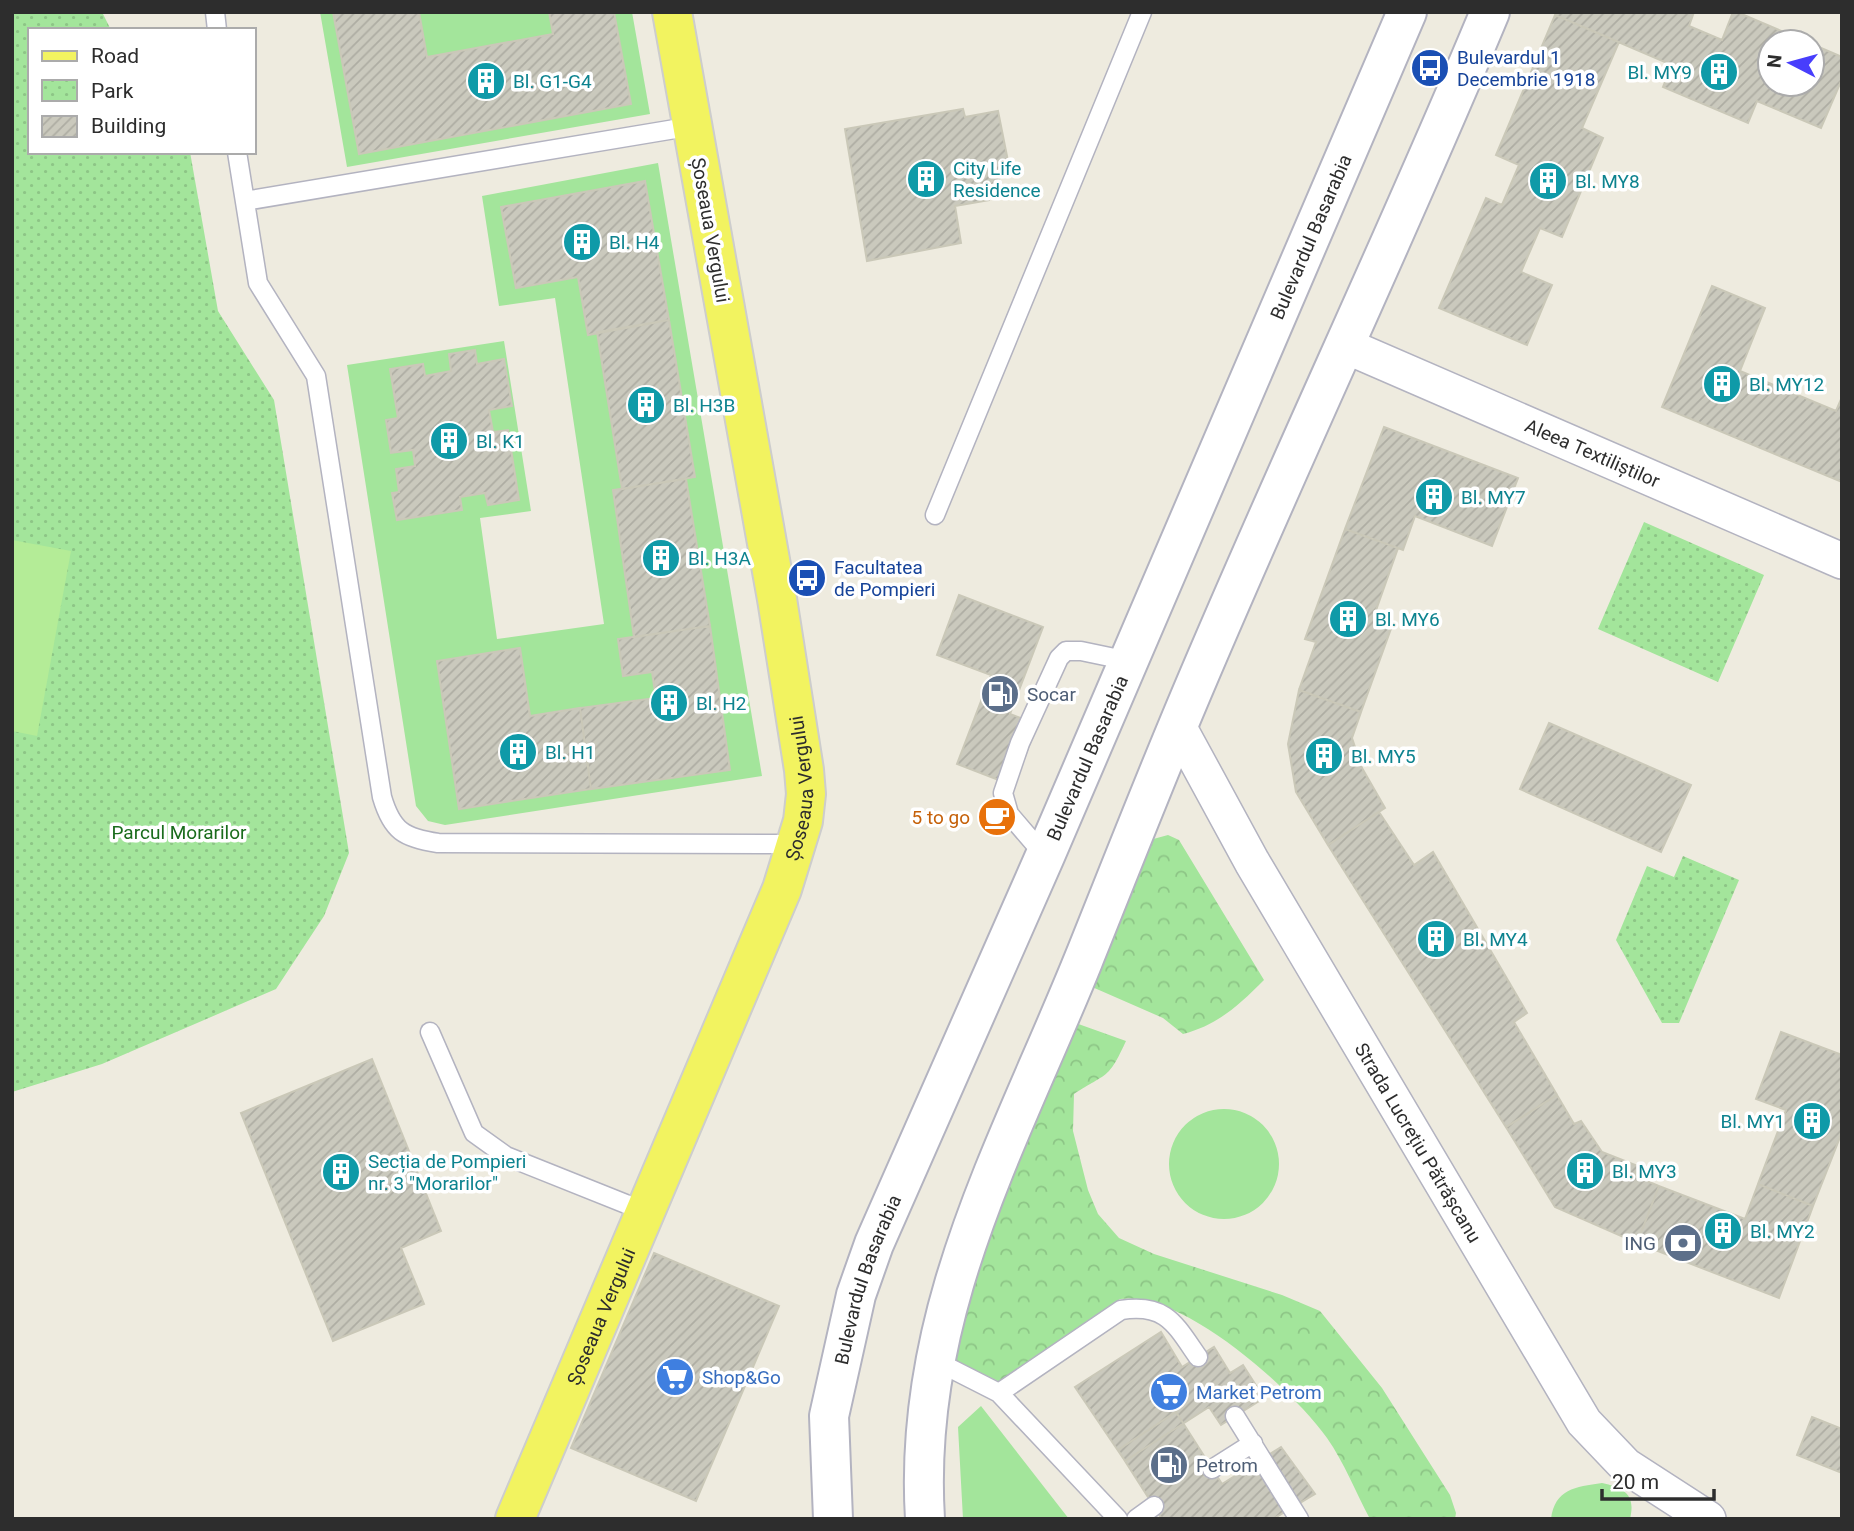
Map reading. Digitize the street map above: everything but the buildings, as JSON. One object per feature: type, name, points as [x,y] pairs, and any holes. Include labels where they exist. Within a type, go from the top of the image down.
[{"type":"main road","name":"Șoseaua Vergului","points":[[514,1519],[777,902],[798,844],[806,794],[800,739],[672,12]]},
{"type":"main road","name":"Bulevardul Basarabia","points":[[833,1519],[829,1416],[856,1295],[874,1244],[1045,856],[1407,12]]},
{"type":"main road","points":[[925,1519],[926,1407],[934,1360],[947,1304],[992,1174],[1072,987],[1178,726],[1490,12]]},
{"type":"main road","points":[[808,1519],[829,1416]]},
{"type":"street","name":"Aleea Textiliștilor","points":[[1344,345],[1842,561]]},
{"type":"street","name":"Strada Lucrețiu Pătrășcanu","points":[[1178,726],[1252,862],[1584,1422],[1626,1466],[1708,1519]]},
{"type":"lane","points":[[935,515],[1142,12]]},
{"type":"lane","points":[[245,201],[693,126]]},
{"type":"lane","points":[[237,154],[258,283],[316,376],[382,797],[396,828],[414,839],[438,843],[798,844]]},
{"type":"lane","points":[[1045,856],[1009,814],[1003,793],[1020,743],[1059,659],[1066,651],[1082,650],[1129,661]]},
{"type":"lane","points":[[430,1032],[474,1133],[506,1156],[646,1212]]},
{"type":"lane","points":[[999,1393],[1121,1310],[1139,1307],[1162,1314],[1174,1323],[1198,1357]]},
{"type":"lane","points":[[934,1360],[999,1393],[1118,1519]]},
{"type":"lane","points":[[1236,1416],[1299,1519]]},
{"type":"lane","points":[[1212,1469],[1253,1443]]},
{"type":"lane","points":[[1136,1519],[1154,1506]]},
{"type":"green space","name":"Parcul Morarilor","points":[[12,12],[102,12],[110,28],[28,28],[28,154],[190,154],[218,311],[274,400],[349,853],[324,916],[276,989],[102,1064],[12,1092]]},
{"type":"green space","name":"Bl. G1-G4","points":[[320,12],[632,12],[650,114],[347,167]]},
{"type":"green space","points":[[658,163],[762,776],[445,825],[428,821],[416,806],[347,365],[504,341],[531,511],[480,518],[497,639],[604,624],[555,298],[499,306],[482,196]]},
{"type":"green space","points":[[1644,522],[1764,575],[1718,682],[1598,629]]},
{"type":"green space","points":[[12,540],[71,551],[37,736],[12,731]]},
{"type":"green space","points":[[1168,835],[1179,840],[1264,980],[1217,1020],[1183,1034],[1163,1018],[1083,983],[1146,841]]},
{"type":"green space","points":[[1683,856],[1739,880],[1679,1023],[1662,1023],[1616,940],[1647,866],[1674,877]]},
{"type":"green space","points":[[1070,1021],[1126,1041],[1111,1069],[1074,1094],[1073,1131],[1088,1190],[1098,1214],[1119,1238],[1154,1254],[1282,1295],[1320,1311],[1382,1388],[1450,1495],[1456,1513],[1455,1519],[1370,1519],[1333,1447],[1289,1394],[1234,1347],[1204,1326],[1174,1310],[1145,1300],[1120,1299],[1000,1382],[945,1356]]},
{"type":"green space","points":[[1224,1109],[1245,1113],[1263,1125],[1275,1143],[1279,1164],[1275,1185],[1263,1203],[1245,1215],[1224,1219],[1203,1215],[1185,1203],[1173,1185],[1169,1164],[1173,1143],[1185,1125],[1203,1113]]},
{"type":"green space","points":[[981,1406],[1069,1519],[963,1519],[958,1427]]},
{"type":"green space","points":[[1602,1483],[1622,1490],[1630,1498],[1630,1519],[1551,1519],[1553,1509],[1562,1495],[1575,1488]]},
{"type":"place","name":"Bulevardul 1 Decembrie 1918","points":[[1430,68]]},
{"type":"place","name":"Bl. MY9","points":[[1719,72]]},
{"type":"place","name":"Bl. G1-G4","points":[[486,81]]},
{"type":"place","name":"City Life Residence","points":[[926,179]]},
{"type":"place","name":"Bl. MY8","points":[[1548,181]]},
{"type":"place","name":"Bl. H4","points":[[582,242]]},
{"type":"place","name":"Bl. MY12","points":[[1722,384]]},
{"type":"place","name":"Bl. H3B","points":[[646,405]]},
{"type":"place","name":"Bl. K1","points":[[449,441]]},
{"type":"place","name":"Bl. MY7","points":[[1434,497]]},
{"type":"place","name":"Bl. H3A","points":[[661,558]]},
{"type":"place","name":"Facultatea de Pompieri","points":[[807,578]]},
{"type":"place","name":"Bl. MY6","points":[[1348,619]]},
{"type":"place","name":"Socar","points":[[1000,694]]},
{"type":"place","name":"Bl. H2","points":[[669,703]]},
{"type":"place","name":"Bl. H1","points":[[518,752]]},
{"type":"place","name":"Bl. MY5","points":[[1324,756]]},
{"type":"place","name":"5 to go","points":[[997,817]]},
{"type":"place","name":"Bl. MY4","points":[[1436,939]]},
{"type":"place","name":"Bl. MY1","points":[[1812,1121]]},
{"type":"place","name":"Bl. MY3","points":[[1585,1171]]},
{"type":"place","name":"Secția de Pompieri nr. 3 \"Morarilor\"","points":[[341,1172]]},
{"type":"place","name":"Bl. MY2","points":[[1723,1231]]},
{"type":"place","name":"ING","points":[[1683,1243]]},
{"type":"place","name":"Shop&Go","points":[[675,1377]]},
{"type":"place","name":"Market Petrom","points":[[1169,1392]]},
{"type":"place","name":"Petrom","points":[[1169,1465]]}]
